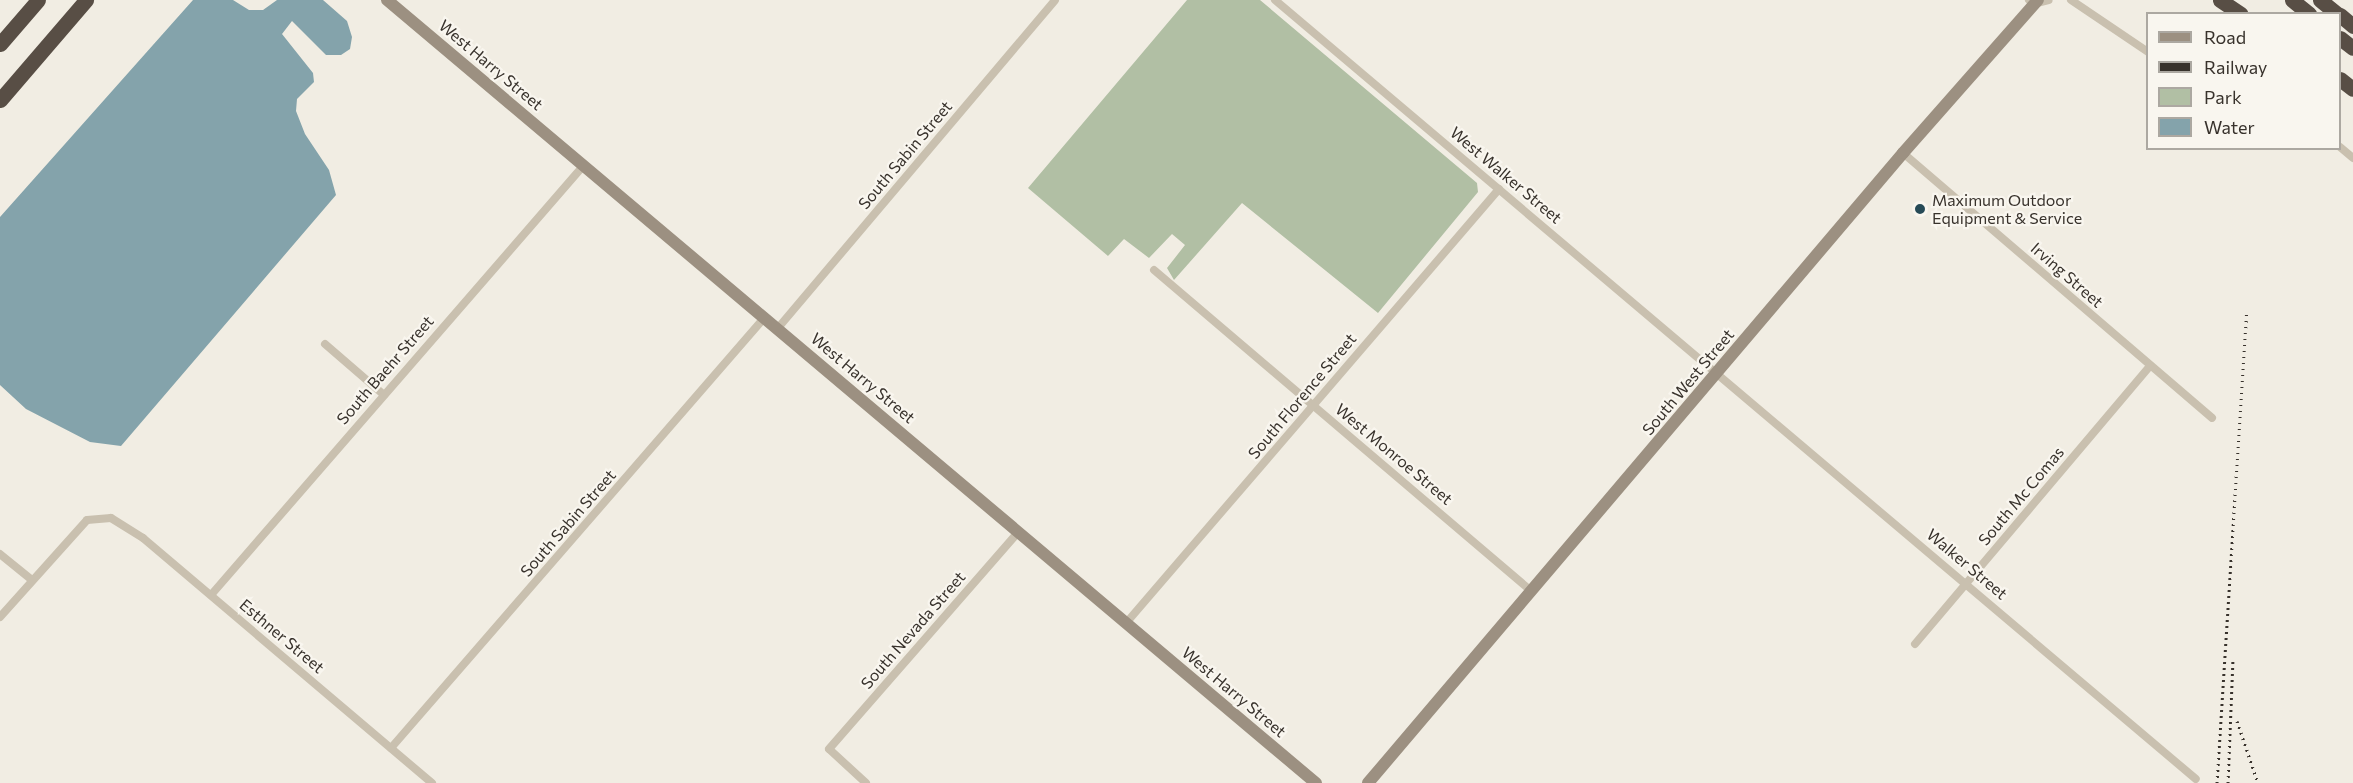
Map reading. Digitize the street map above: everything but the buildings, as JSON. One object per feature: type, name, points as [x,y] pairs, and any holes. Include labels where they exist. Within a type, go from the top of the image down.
[{"type":"highway","points":[[0,44],[38,0]]},
{"type":"highway","points":[[0,99],[86,0]]},
{"type":"highway","points":[[2220,0],[2238,12]]},
{"type":"highway","points":[[2292,0],[2307,12]]},
{"type":"highway","points":[[2320,0],[2335,12]]},
{"type":"highway","points":[[2341,16],[2353,26]]},
{"type":"highway","points":[[2341,39],[2353,48]]},
{"type":"highway","points":[[2341,80],[2353,89]]},
{"type":"street","name":"West Harry Street","points":[[387,0],[1316,783]]},
{"type":"street","name":"South Sabin Street","points":[[778,328],[1055,0]]},
{"type":"street","name":"West Walker Street","points":[[1275,0],[1718,372]]},
{"type":"street","points":[[2034,1],[2049,0]]},
{"type":"street","points":[[2071,0],[2146,51]]},
{"type":"street","name":"South West Street","points":[[1368,783],[2034,1]]},
{"type":"street","points":[[2341,148],[2353,158]]},
{"type":"street","name":"Irving Street","points":[[1903,153],[2212,418]]},
{"type":"street","name":"South Baehr Street","points":[[211,596],[584,165]]},
{"type":"street","name":"South Florence Street","points":[[1127,622],[1499,189]]},
{"type":"street","name":"West Monroe Street","points":[[1154,270],[1531,591]]},
{"type":"street","name":"South Sabin Street","points":[[391,748],[765,317]]},
{"type":"street","points":[[325,344],[384,395]]},
{"type":"street","name":"South Mc Comas","points":[[1915,644],[2150,366]]},
{"type":"street","name":"Walker Street","points":[[1718,372],[2196,779]]},
{"type":"street","name":"Esthner Street","points":[[32,580],[87,520],[108,518],[143,538],[432,783]]},
{"type":"street","name":"South Nevada Street","points":[[866,783],[829,749],[1019,531]]},
{"type":"street","points":[[0,554],[32,580],[0,617]]},
{"type":"green space","points":[[1187,0],[1260,0],[1477,183],[1478,192],[1378,313],[1242,203],[1174,280],[1167,268],[1185,245],[1172,234],[1149,258],[1124,239],[1108,256],[1028,188]]},
{"type":"water","points":[[193,0],[233,0],[249,10],[263,10],[277,0],[323,0],[347,21],[352,37],[350,49],[341,55],[326,55],[292,21],[282,34],[313,73],[314,82],[297,99],[296,111],[305,134],[329,170],[336,195],[121,446],[90,442],[26,409],[0,385],[0,217]]},
{"type":"railway","points":[[2217,783],[2247,312]]},
{"type":"railway","points":[[2228,783],[2233,659]]},
{"type":"railway","points":[[2237,721],[2258,783]]},
{"type":"place","name":"Maximum Outdoor Equipment & Service","points":[[1920,209]]}]
